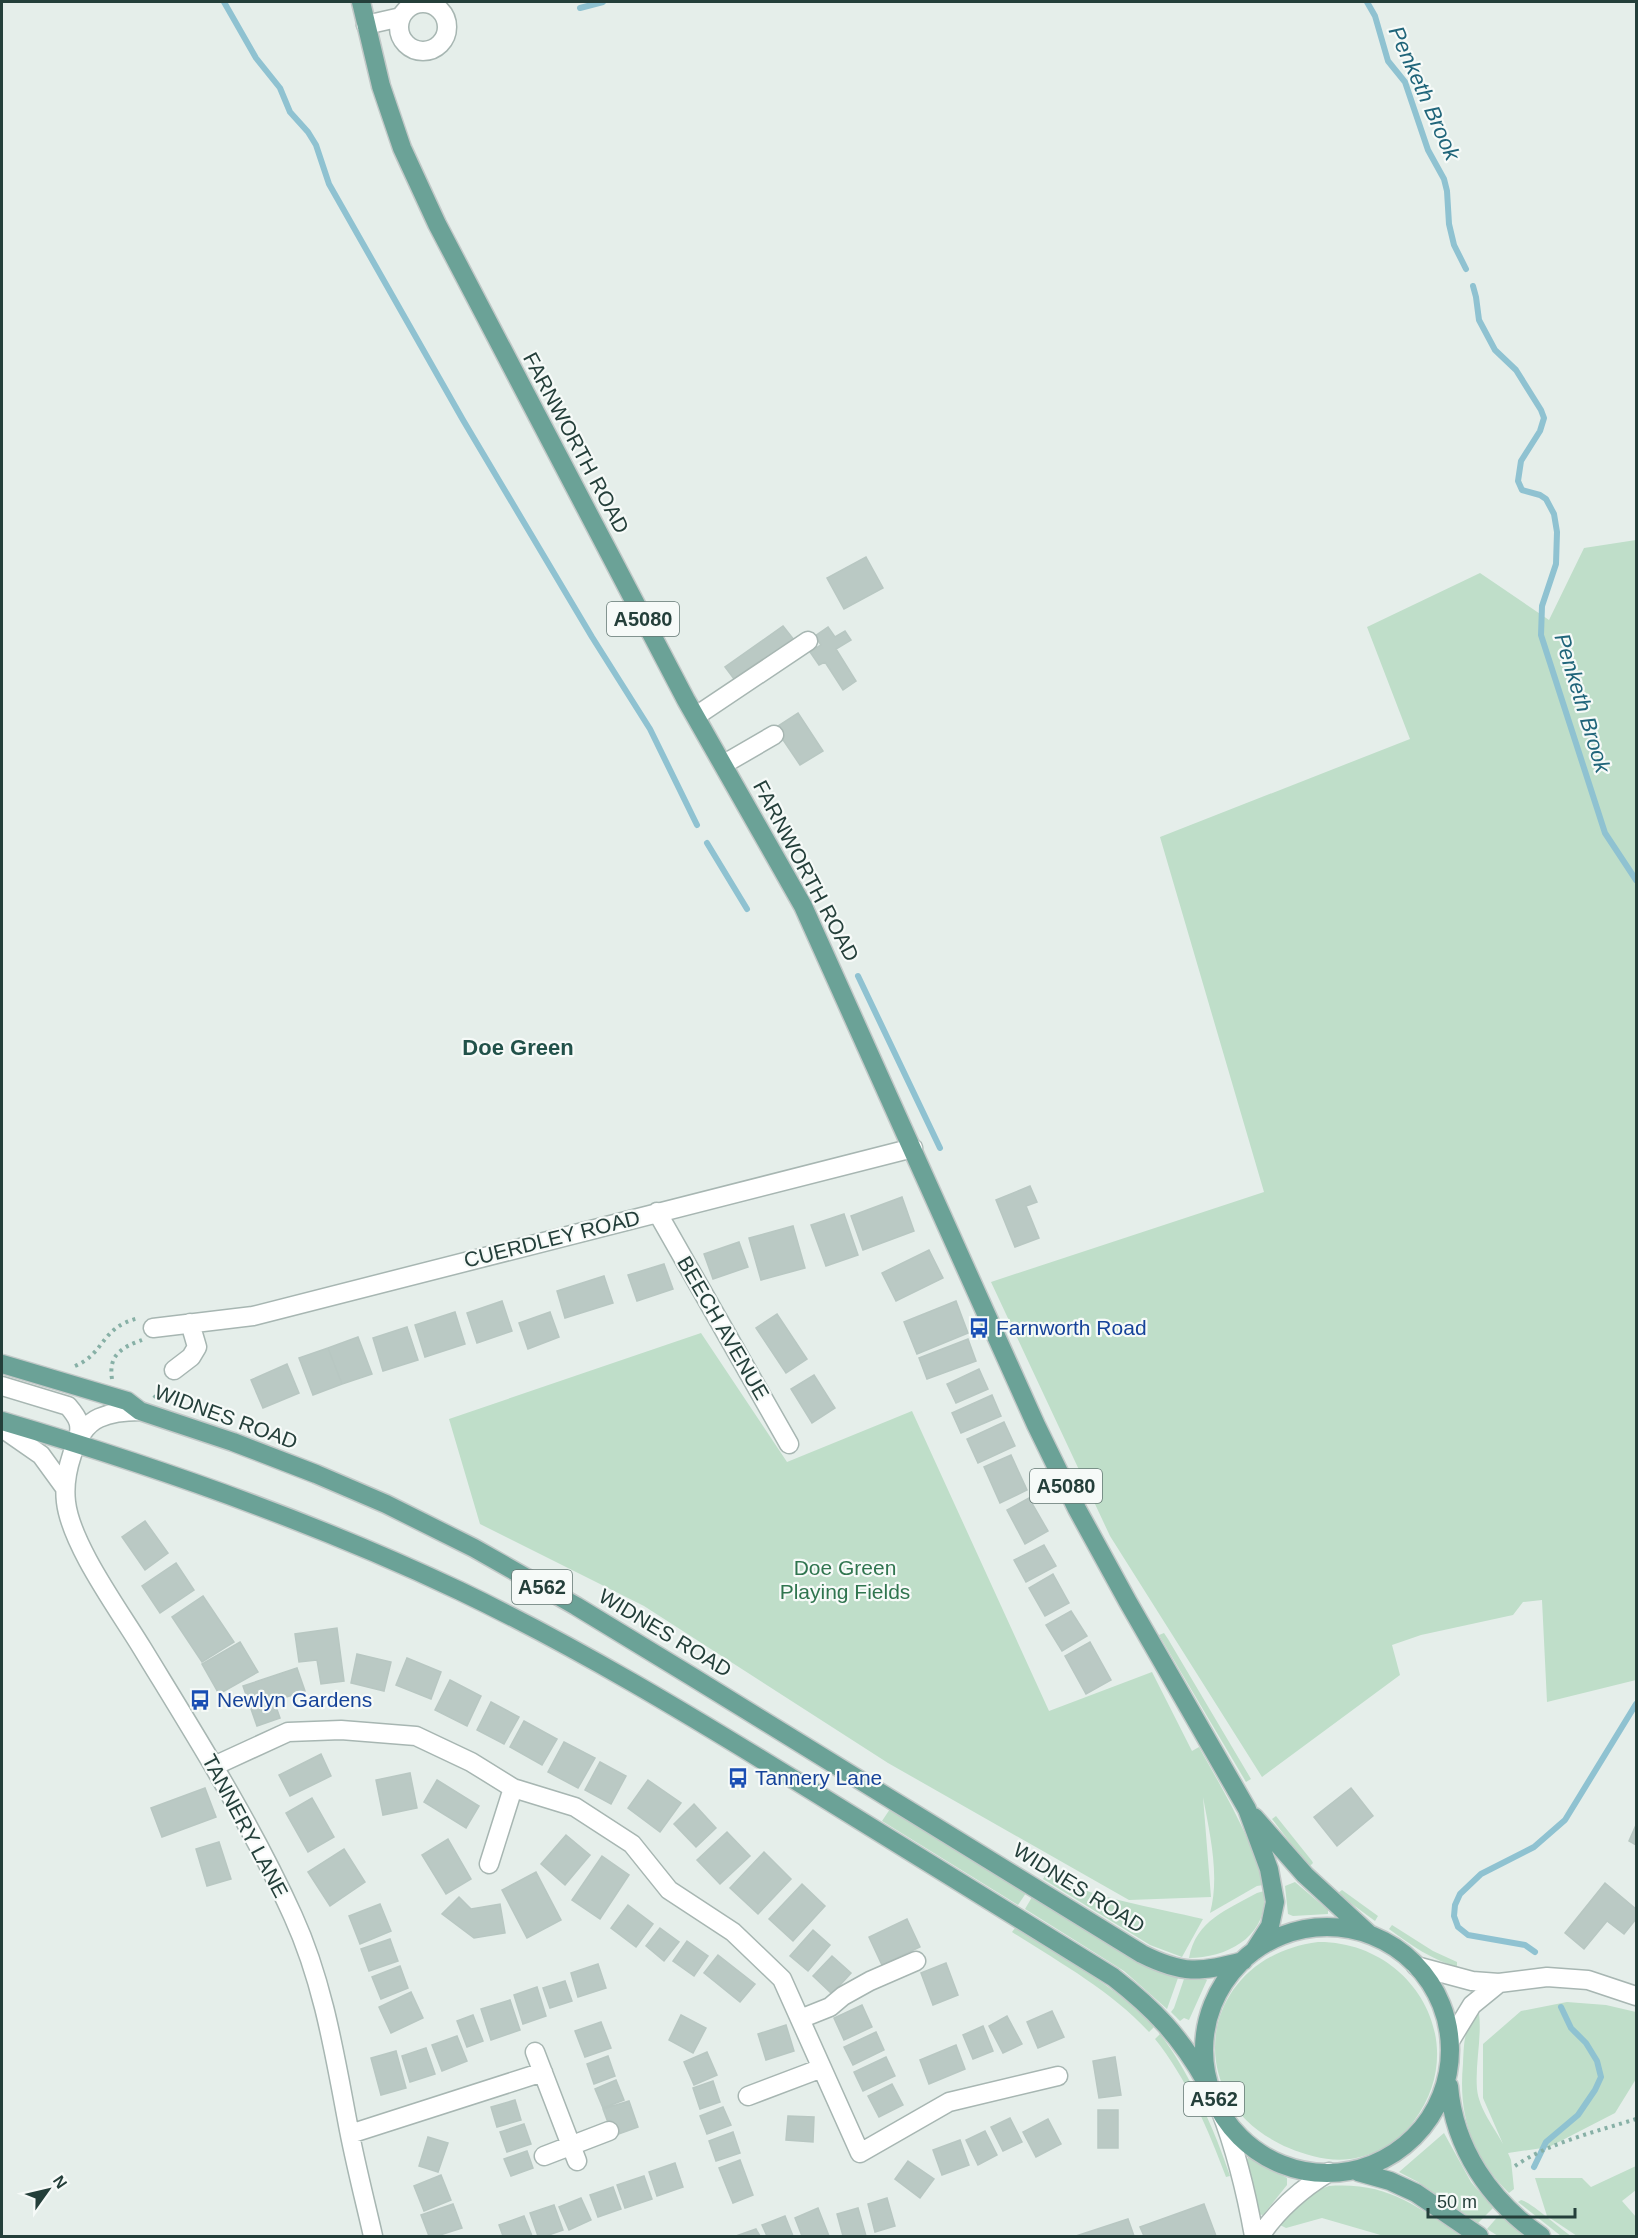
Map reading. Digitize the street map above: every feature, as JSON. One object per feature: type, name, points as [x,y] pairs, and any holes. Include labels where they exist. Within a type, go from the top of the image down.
[{"type":"main road","name":"A5080","points":[[361,2],[366,25]]},
{"type":"main road","name":"FARNWORTH ROAD","points":[[366,25],[381,86],[402,148],[437,224],[620,575],[803,906],[1036,1425],[1077,1509],[1247,1809],[1269,1869],[1275,1902],[1270,1926],[1249,1956]]},
{"type":"main road","name":"WIDNES ROAD","points":[[2,1364],[134,1406],[316,1474],[386,1504],[474,1548],[576,1606],[1142,1954],[1166,1966],[1184,1970],[1202,1970],[1249,1956]]},
{"type":"main road","name":"A562","points":[[2,1421],[77,1443],[309,1525],[459,1591],[613,1670],[845,1810],[1113,1977],[1139,1998],[1178,2037],[1220,2109],[1238,2130],[1273,2157],[1308,2170],[1356,2172],[1376,2167],[1409,2147],[1436,2115],[1448,2078]]},
{"type":"main road","name":"FARNWORTH ROAD","points":[[1247,1809],[1305,1875],[1374,1939]]},
{"type":"main road","name":"A562","points":[[1206,2082],[1200,2037],[1205,2016],[1226,1978],[1249,1956],[1270,1940],[1288,1932],[1306,1929],[1343,1930],[1374,1939],[1393,1948],[1416,1966],[1431,1986],[1446,2020],[1450,2041],[1448,2078],[1450,2107],[1455,2126],[1475,2168],[1499,2200],[1541,2236]]},
{"type":"main road","name":"A562","points":[[1356,2172],[1390,2181],[1416,2193],[1479,2236]]},
{"type":"street","points":[[366,25],[401,17]]},
{"type":"street","points":[[696,716],[808,641]]},
{"type":"street","points":[[724,764],[774,735]]},
{"type":"street","name":"CUERDLEY ROAD","points":[[153,1328],[253,1316],[913,1148]]},
{"type":"street","name":"BEECH AVENUE","points":[[657,1212],[789,1444]]},
{"type":"street","points":[[174,1370],[191,1357],[197,1347],[190,1323]]},
{"type":"street","points":[[2,1386],[68,1406],[76,1415],[80,1426],[77,1443]]},
{"type":"street","points":[[77,1443],[87,1427],[97,1418],[134,1406]]},
{"type":"street","points":[[2,1428],[41,1455],[65,1488]]},
{"type":"street","name":"TANNERY LANE","points":[[77,1443],[68,1467],[65,1488],[70,1520],[90,1562],[214,1766],[271,1871],[308,1951],[320,1987],[333,2040],[350,2134],[373,2236]]},
{"type":"street","points":[[214,1766],[288,1732],[341,1730],[416,1736],[471,1762],[513,1788],[575,1807],[632,1844],[669,1890],[733,1932],[782,1979],[860,2153],[949,2102],[1058,2076]]},
{"type":"street","points":[[489,1864],[513,1788]]},
{"type":"street","points":[[800,2019],[830,2007],[843,1996],[870,1981],[916,1961]]},
{"type":"street","points":[[1416,1966],[1472,1981],[1499,1983],[1547,1977],[1588,1980],[1636,1996]]},
{"type":"street","points":[[1450,2041],[1472,2005],[1499,1983]]},
{"type":"street","points":[[535,2052],[574,2153]]},
{"type":"street","points":[[748,2097],[822,2068]]},
{"type":"street","points":[[350,2134],[543,2072]]},
{"type":"street","points":[[1220,2109],[1235,2147],[1246,2189],[1254,2236]]},
{"type":"street","points":[[544,2156],[574,2153],[609,2132]]},
{"type":"street","points":[[1260,2236],[1290,2200],[1307,2185],[1329,2172]]},
{"type":"path","points":[[45,1376],[69,1369],[85,1361],[95,1352],[108,1333],[125,1322],[140,1318],[153,1328],[141,1341],[121,1349],[112,1365],[111,1373],[113,1383],[134,1406]]},
{"type":"path","points":[[1515,2166],[1553,2148],[1636,2119]]},
{"type":"green space","points":[[1636,540],[1636,1680],[1547,1702],[1542,1600],[1523,1602],[1513,1615],[1421,1635],[1392,1645],[1400,1675],[1262,1777],[1110,1536],[991,1282],[1264,1192],[1160,837],[1410,739],[1367,627],[1480,573],[1549,620],[1584,548]]},
{"type":"green space","name":"Doe Green Playing Fields","points":[[701,1333],[787,1462],[912,1411],[1049,1711],[1152,1672],[1192,1751],[1199,1747],[1236,1814],[1253,1851],[1263,1885],[1257,1886],[1210,1913],[1214,1870],[1203,1797],[1211,1897],[1129,1900],[888,1763],[644,1606],[480,1524],[449,1419]]},
{"type":"green space","points":[[1164,1633],[1251,1779],[1246,1782],[1159,1635]]},
{"type":"green space","points":[[890,1809],[1026,1893],[1018,1905],[882,1821]]},
{"type":"green space","points":[[1276,1816],[1312,1861],[1309,1867],[1272,1819]]},
{"type":"green space","points":[[1046,1874],[1102,1895],[1203,1919],[1182,1957],[1150,1945],[1043,1879]]},
{"type":"green space","points":[[1295,1882],[1328,1910],[1328,1914],[1293,1916],[1288,1914],[1285,1886]]},
{"type":"green space","points":[[1342,1890],[1378,1916],[1375,1921],[1341,1896],[1338,1893]]},
{"type":"green space","points":[[1264,1891],[1264,1907],[1260,1920],[1253,1932],[1243,1941],[1218,1954],[1189,1958],[1198,1934],[1206,1925],[1224,1911]]},
{"type":"green space","points":[[1032,1897],[1147,1967],[1178,1978],[1167,2009],[1124,1971],[1025,1909]]},
{"type":"green space","points":[[1392,1925],[1433,1951],[1457,1962],[1457,1967],[1430,1956],[1414,1946],[1389,1929]]},
{"type":"green space","points":[[1015,1928],[1106,1985],[1154,2027],[1149,2032],[1101,1990],[1012,1932]]},
{"type":"green space","points":[[1318,1942],[1351,1946],[1381,1958],[1405,1977],[1423,2002],[1434,2029],[1437,2060],[1431,2091],[1414,2121],[1394,2141],[1378,2151],[1350,2159],[1327,2159],[1304,2154],[1289,2148],[1253,2126],[1229,2098],[1217,2066],[1216,2033],[1226,2001],[1247,1974],[1278,1953]]},
{"type":"green space","points":[[1184,1979],[1207,1980],[1189,2020],[1184,2018],[1180,2021],[1171,2012]]},
{"type":"green space","points":[[1567,2002],[1606,2005],[1636,2012],[1636,2079],[1615,2113],[1549,2147],[1508,2153],[1511,2160],[1514,2189],[1509,2193],[1486,2165],[1470,2134],[1463,2101],[1462,2083],[1465,2036],[1476,2011],[1479,2013],[1480,2022],[1478,2096],[1503,2144],[1483,2098],[1483,2044],[1521,2011]]},
{"type":"green space","points":[[1160,2034],[1181,2065],[1200,2102],[1230,2176],[1226,2177],[1187,2087],[1155,2039]]},
{"type":"green space","points":[[1444,2133],[1471,2182],[1493,2208],[1478,2223],[1418,2182],[1399,2172]]},
{"type":"green space","points":[[1249,2157],[1287,2178],[1287,2185],[1263,2215],[1257,2214],[1246,2160]]},
{"type":"green space","points":[[1636,2166],[1636,2190],[1622,2201],[1636,2217],[1636,2236],[1577,2236],[1547,2216],[1535,2178],[1582,2178],[1591,2187]]},
{"type":"green space","points":[[1329,2186],[1368,2188],[1400,2198],[1461,2236],[1384,2236],[1322,2218],[1286,2228],[1280,2225],[1302,2201],[1314,2192]]},
{"type":"green space","points":[[1521,2200],[1571,2236],[1561,2236],[1518,2202]]},
{"type":"green space","points":[[1500,2214],[1525,2236],[1498,2236],[1487,2229]]},
{"type":"building","points":[[866,557],[883,588],[844,609],[827,578]]},
{"type":"building","points":[[783,626],[795,641],[737,683],[725,667]]},
{"type":"building","points":[[828,627],[835,637],[845,631],[851,640],[836,649],[856,681],[843,690],[825,662],[819,665],[810,652],[821,645],[815,636]]},
{"type":"building","points":[[798,713],[823,751],[800,765],[775,728]]},
{"type":"building","points":[[1030,1186],[1037,1202],[1026,1206],[1039,1238],[1015,1247],[996,1200]]},
{"type":"building","points":[[902,1197],[914,1231],[863,1250],[851,1216]]},
{"type":"building","points":[[844,1214],[858,1255],[826,1266],[811,1225]]},
{"type":"building","points":[[793,1226],[805,1268],[761,1280],[749,1238]]},
{"type":"building","points":[[739,1242],[748,1267],[713,1279],[704,1254]]},
{"type":"building","points":[[929,1250],[943,1278],[896,1301],[882,1273]]},
{"type":"building","points":[[664,1264],[673,1289],[637,1301],[628,1275]]},
{"type":"building","points":[[604,1276],[613,1303],[565,1318],[557,1291]]},
{"type":"building","points":[[502,1301],[512,1331],[477,1343],[467,1313]]},
{"type":"building","points":[[956,1301],[968,1333],[917,1354],[904,1322]]},
{"type":"building","points":[[455,1312],[465,1344],[425,1357],[415,1325]]},
{"type":"building","points":[[550,1312],[559,1337],[528,1349],[519,1323]]},
{"type":"building","points":[[777,1314],[807,1359],[786,1373],[756,1328]]},
{"type":"building","points":[[407,1327],[418,1360],[383,1371],[373,1338]]},
{"type":"building","points":[[358,1337],[372,1374],[342,1384],[328,1348]]},
{"type":"building","points":[[968,1339],[976,1361],[927,1379],[919,1358]]},
{"type":"building","points":[[328,1348],[342,1384],[313,1395],[299,1358]]},
{"type":"building","points":[[287,1364],[299,1393],[263,1408],[251,1380]]},
{"type":"building","points":[[979,1369],[988,1389],[956,1403],[947,1384]]},
{"type":"building","points":[[814,1375],[835,1408],[812,1423],[791,1389]]},
{"type":"building","points":[[992,1395],[1001,1416],[961,1433],[952,1413]]},
{"type":"building","points":[[1004,1422],[1015,1446],[978,1463],[967,1439]]},
{"type":"building","points":[[1011,1455],[1027,1490],[1000,1503],[984,1467]]},
{"type":"building","points":[[1029,1498],[1048,1531],[1025,1544],[1007,1510]]},
{"type":"building","points":[[145,1521],[168,1553],[145,1570],[122,1537]]},
{"type":"building","points":[[1044,1545],[1056,1566],[1026,1582],[1014,1560]]},
{"type":"building","points":[[176,1563],[194,1590],[160,1613],[142,1586]]},
{"type":"building","points":[[1053,1574],[1069,1603],[1045,1616],[1029,1588]]},
{"type":"building","points":[[203,1596],[234,1642],[202,1662],[172,1617]]},
{"type":"building","points":[[1071,1611],[1087,1636],[1062,1651],[1046,1625]]},
{"type":"building","points":[[337,1628],[344,1681],[321,1684],[317,1660],[299,1662],[295,1634]]},
{"type":"building","points":[[240,1642],[258,1672],[219,1694],[202,1664]]},
{"type":"building","points":[[1090,1642],[1111,1680],[1086,1694],[1065,1656]]},
{"type":"building","points":[[357,1654],[391,1662],[384,1691],[351,1683]]},
{"type":"building","points":[[407,1658],[441,1672],[431,1699],[396,1685]]},
{"type":"building","points":[[297,1668],[305,1691],[274,1701],[280,1718],[257,1726],[243,1686]]},
{"type":"building","points":[[450,1680],[481,1696],[467,1726],[435,1710]]},
{"type":"building","points":[[491,1702],[519,1717],[504,1744],[477,1730]]},
{"type":"building","points":[[524,1721],[557,1739],[542,1765],[510,1747]]},
{"type":"building","points":[[564,1742],[595,1758],[578,1788],[548,1772]]},
{"type":"building","points":[[321,1754],[331,1776],[290,1796],[279,1775]]},
{"type":"building","points":[[600,1762],[626,1776],[611,1804],[585,1790]]},
{"type":"building","points":[[410,1773],[417,1808],[383,1815],[376,1780]]},
{"type":"building","points":[[437,1780],[479,1806],[466,1828],[424,1802]]},
{"type":"building","points":[[648,1780],[681,1803],[660,1832],[628,1808]]},
{"type":"building","points":[[205,1788],[216,1817],[162,1837],[151,1808]]},
{"type":"building","points":[[1351,1788],[1373,1816],[1337,1846],[1314,1817]]},
{"type":"building","points":[[312,1798],[334,1837],[308,1852],[286,1813]]},
{"type":"building","points":[[694,1804],[716,1828],[696,1847],[674,1824]]},
{"type":"building","points":[[1636,1825],[1636,1845],[1629,1841]]},
{"type":"building","points":[[727,1832],[750,1856],[720,1884],[697,1860]]},
{"type":"building","points":[[566,1835],[590,1855],[565,1885],[541,1864]]},
{"type":"building","points":[[448,1839],[471,1879],[446,1894],[422,1855]]},
{"type":"building","points":[[219,1842],[231,1879],[207,1886],[196,1849]]},
{"type":"building","points":[[344,1849],[365,1882],[330,1906],[308,1872]]},
{"type":"building","points":[[764,1852],[791,1879],[758,1914],[730,1888]]},
{"type":"building","points":[[602,1856],[629,1875],[600,1919],[572,1900]]},
{"type":"building","points":[[536,1872],[561,1920],[527,1938],[502,1890]]},
{"type":"building","points":[[1605,1883],[1636,1909],[1636,1919],[1624,1934],[1607,1921],[1584,1949],[1565,1933]]},
{"type":"building","points":[[802,1884],[825,1906],[793,1941],[769,1919]]},
{"type":"building","points":[[459,1897],[471,1909],[500,1904],[505,1933],[474,1938],[442,1914]]},
{"type":"building","points":[[380,1904],[391,1931],[360,1944],[349,1916]]},
{"type":"building","points":[[628,1905],[653,1924],[636,1947],[611,1928]]},
{"type":"building","points":[[907,1919],[920,1947],[882,1965],[869,1937]]},
{"type":"building","points":[[660,1928],[679,1942],[664,1961],[646,1946]]},
{"type":"building","points":[[813,1930],[830,1945],[808,1971],[790,1956]]},
{"type":"building","points":[[390,1939],[398,1961],[369,1971],[361,1949]]},
{"type":"building","points":[[687,1941],[708,1956],[694,1976],[673,1961]]},
{"type":"building","points":[[718,1955],[755,1984],[740,2002],[704,1973]]},
{"type":"building","points":[[832,1956],[851,1973],[832,1994],[813,1976]]},
{"type":"building","points":[[946,1963],[958,1995],[933,2005],[921,1973]]},
{"type":"building","points":[[598,1964],[606,1988],[578,1997],[571,1973]]},
{"type":"building","points":[[400,1966],[408,1988],[381,1999],[372,1977]]},
{"type":"building","points":[[565,1981],[572,2001],[550,2008],[543,1988]]},
{"type":"building","points":[[537,1987],[546,2016],[523,2024],[514,1995]]},
{"type":"building","points":[[411,1992],[423,2018],[391,2033],[379,2007]]},
{"type":"building","points":[[510,2000],[520,2030],[491,2040],[481,2009]]},
{"type":"building","points":[[862,2005],[872,2027],[844,2040],[834,2018]]},
{"type":"building","points":[[1052,2011],[1064,2037],[1038,2048],[1027,2022]]},
{"type":"building","points":[[473,2015],[483,2041],[467,2047],[457,2021]]},
{"type":"building","points":[[681,2015],[706,2028],[693,2053],[669,2040]]},
{"type":"building","points":[[1007,2016],[1022,2044],[1003,2053],[989,2026]]},
{"type":"building","points":[[601,2022],[611,2048],[585,2057],[575,2031]]},
{"type":"building","points":[[786,2025],[794,2051],[766,2060],[758,2034]]},
{"type":"building","points":[[983,2026],[993,2051],[973,2059],[963,2035]]},
{"type":"building","points":[[876,2032],[884,2050],[853,2065],[844,2047]]},
{"type":"building","points":[[457,2036],[467,2061],[442,2071],[432,2045]]},
{"type":"building","points":[[956,2045],[965,2069],[929,2084],[920,2060]]},
{"type":"building","points":[[426,2048],[435,2074],[410,2082],[402,2056]]},
{"type":"building","points":[[396,2051],[406,2088],[381,2095],[371,2058]]},
{"type":"building","points":[[707,2052],[717,2075],[694,2085],[684,2062]]},
{"type":"building","points":[[608,2056],[615,2076],[594,2084],[587,2064]]},
{"type":"building","points":[[886,2057],[895,2076],[863,2091],[854,2072]]},
{"type":"building","points":[[1115,2057],[1121,2095],[1099,2098],[1093,2061]]},
{"type":"building","points":[[616,2080],[624,2100],[603,2108],[595,2089]]},
{"type":"building","points":[[713,2081],[720,2102],[700,2109],[693,2088]]},
{"type":"building","points":[[892,2084],[903,2105],[879,2117],[868,2096]]},
{"type":"building","points":[[515,2100],[521,2120],[497,2127],[491,2107]]},
{"type":"building","points":[[629,2101],[638,2127],[613,2136],[603,2109]]},
{"type":"building","points":[[723,2107],[731,2125],[707,2134],[700,2116]]},
{"type":"building","points":[[1098,2110],[1118,2110],[1118,2148],[1098,2148]]},
{"type":"building","points":[[788,2116],[814,2117],[813,2142],[786,2140]]},
{"type":"building","points":[[1010,2118],[1022,2142],[1003,2151],[991,2127]]},
{"type":"building","points":[[1048,2119],[1061,2144],[1036,2157],[1023,2132]]},
{"type":"building","points":[[524,2124],[531,2144],[507,2152],[500,2132]]},
{"type":"building","points":[[985,2131],[997,2155],[978,2165],[966,2140]]},
{"type":"building","points":[[733,2132],[740,2153],[716,2161],[709,2141]]},
{"type":"building","points":[[428,2137],[448,2143],[438,2172],[419,2166]]},
{"type":"building","points":[[960,2140],[969,2165],[942,2175],[933,2150]]},
{"type":"building","points":[[527,2151],[533,2168],[511,2176],[504,2159]]},
{"type":"building","points":[[740,2160],[753,2195],[733,2203],[719,2168]]},
{"type":"building","points":[[908,2161],[934,2179],[920,2198],[895,2179]]},
{"type":"building","points":[[675,2163],[683,2187],[657,2196],[649,2172]]},
{"type":"building","points":[[441,2175],[451,2200],[424,2211],[414,2186]]},
{"type":"building","points":[[644,2176],[652,2199],[625,2208],[617,2185]]},
{"type":"building","points":[[613,2187],[621,2209],[598,2217],[590,2195]]},
{"type":"building","points":[[581,2198],[591,2220],[569,2230],[559,2207]]},
{"type":"building","points":[[887,2198],[895,2226],[875,2232],[868,2204]]},
{"type":"building","points":[[453,2204],[462,2228],[437,2236],[429,2236],[421,2215]]},
{"type":"building","points":[[1204,2204],[1216,2236],[1144,2236],[1140,2227]]},
{"type":"building","points":[[554,2205],[563,2230],[546,2236],[538,2236],[530,2213]]},
{"type":"building","points":[[818,2208],[829,2236],[802,2236],[795,2218]]},
{"type":"building","points":[[858,2208],[866,2236],[843,2236],[837,2214]]},
{"type":"building","points":[[524,2216],[532,2236],[503,2236],[499,2225]]},
{"type":"building","points":[[785,2216],[793,2236],[767,2236],[762,2225]]},
{"type":"building","points":[[1128,2219],[1134,2236],[1076,2236]]},
{"type":"building","points":[[756,2229],[760,2236],[736,2236]]},
{"type":"waterway","points":[[224,2],[256,58],[280,88],[290,112],[316,145],[329,184],[463,420],[592,637],[650,729],[697,825]]},
{"type":"waterway","points":[[580,8],[603,2]]},
{"type":"waterway","name":"Penketh Brook","points":[[1367,2],[1375,16],[1388,61],[1405,82],[1428,150],[1444,179],[1454,245],[1466,269]]},
{"type":"waterway","name":"Penketh Brook","points":[[1473,286],[1479,320],[1495,350],[1516,370],[1544,418],[1540,431],[1521,461],[1518,481],[1522,490],[1546,499],[1554,514],[1557,532],[1556,564],[1542,606],[1541,635],[1605,833],[1636,880]]},
{"type":"waterway","points":[[707,843],[747,909]]},
{"type":"waterway","points":[[858,976],[940,1148]]},
{"type":"waterway","name":"Penketh Brook","points":[[1535,1952],[1525,1945],[1468,1935],[1458,1927],[1454,1916],[1455,1905],[1460,1894],[1481,1874],[1534,1847],[1565,1820],[1636,1704]]},
{"type":"waterway","name":"Penketh Brook","points":[[1534,2167],[1546,2142],[1578,2115],[1601,2077],[1597,2061],[1586,2043],[1571,2028],[1561,2007]]},
{"type":"place","name":"Farnworth Road","points":[[979,1328]]},
{"type":"place","name":"Newlyn Gardens","points":[[200,1700]]},
{"type":"place","name":"Tannery Lane","points":[[738,1778]]},
{"type":"district","name":"Doe Green","points":[[518,1047]]}]
